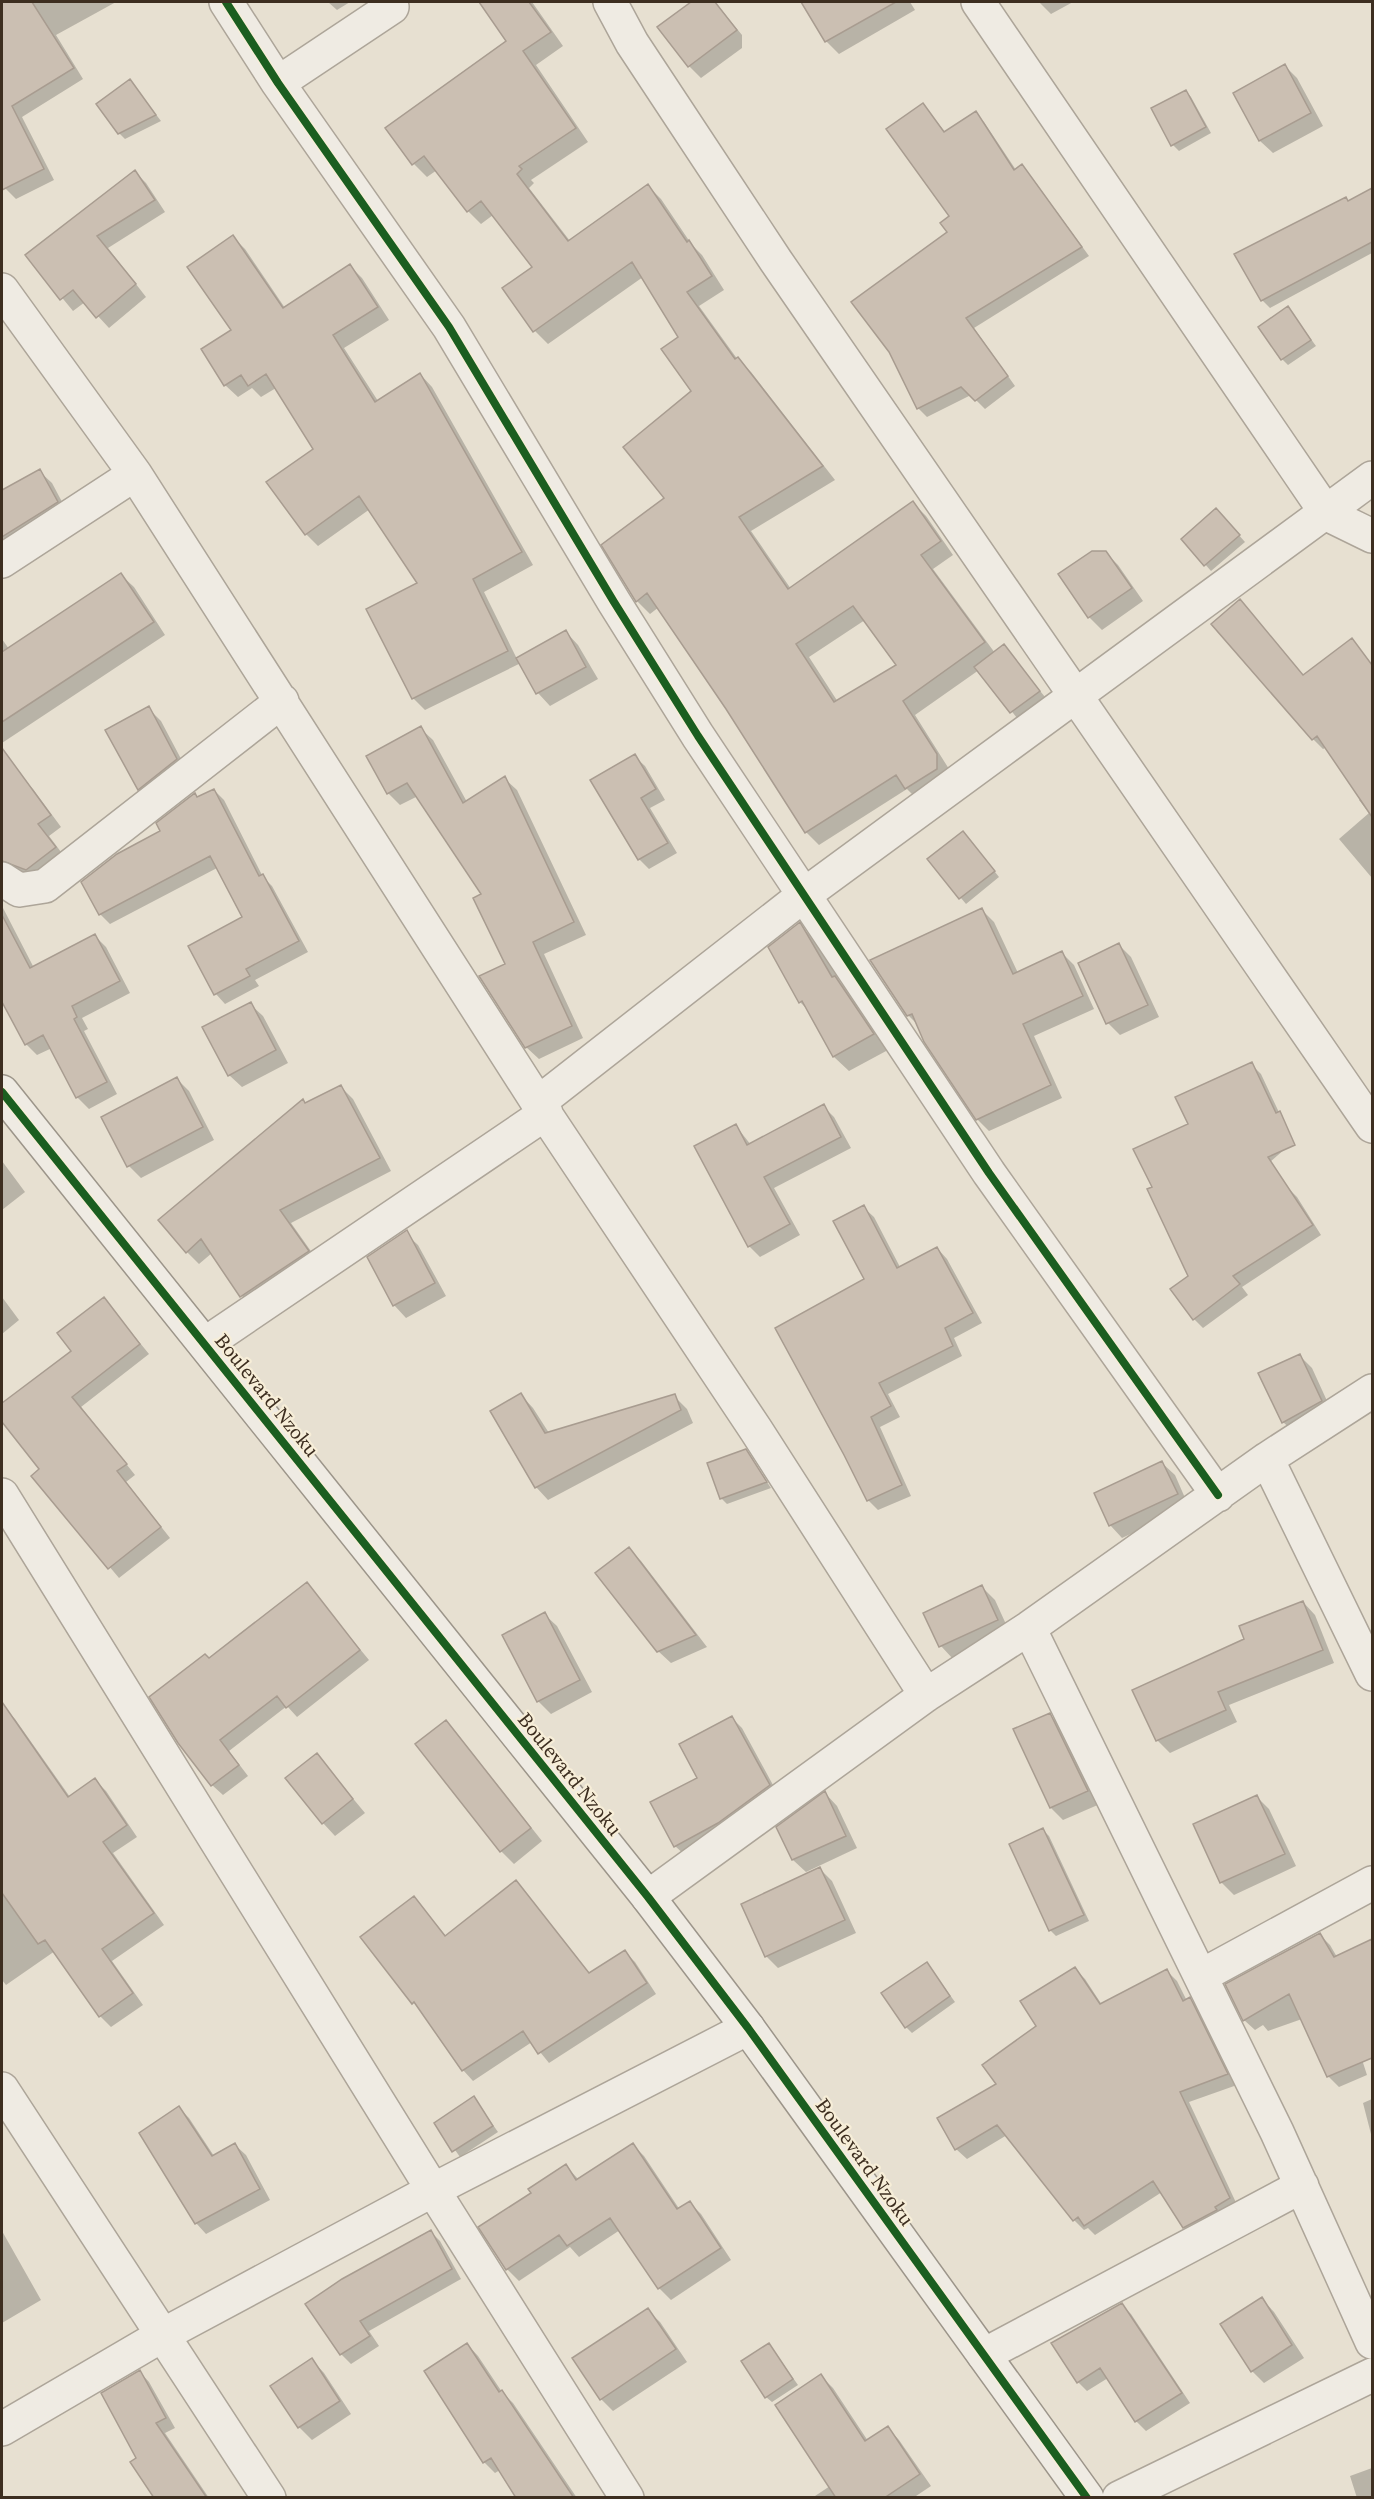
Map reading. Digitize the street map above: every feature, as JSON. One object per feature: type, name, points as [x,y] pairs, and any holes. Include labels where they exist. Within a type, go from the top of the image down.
[{"type":"street","points":[[226,2],[278,83],[449,327],[614,602],[698,736],[989,1173],[1218,1495]]},
{"type":"street","points":[[610,2],[632,43],[776,261],[1372,1126]]},
{"type":"street","points":[[978,2],[1327,514],[1372,536]]},
{"type":"street","points":[[278,83],[392,7]]},
{"type":"street","points":[[2,290],[135,474],[542,1108],[756,1430],[926,1695]]},
{"type":"street","points":[[2,561],[135,474]]},
{"type":"street","points":[[205,1344],[542,1108],[804,895],[1327,514],[1372,478]]},
{"type":"street","points":[[2,879],[19,890],[45,886],[282,701]]},
{"type":"street","name":"Boulevard Nzoku","points":[[2,1092],[648,1897],[748,2028],[1087,2498]]},
{"type":"street","points":[[648,1897],[926,1695],[1029,1628],[1267,1459],[1372,1391]]},
{"type":"street","points":[[1267,1459],[1372,1674]]},
{"type":"street","points":[[2,1495],[627,2498]]},
{"type":"street","points":[[1029,1628],[1302,2186],[1372,2342]]},
{"type":"street","points":[[1201,1976],[1372,1883]]},
{"type":"street","points":[[2,2429],[161,2337],[433,2190],[748,2028]]},
{"type":"street","points":[[2,2088],[161,2337],[268,2498]]},
{"type":"street","points":[[984,2355],[1302,2186]]},
{"type":"street","points":[[1119,2498],[1372,2375]]},
{"type":"building","points":[[2,2],[32,2],[74,68],[12,106],[44,169],[2,190]]},
{"type":"building","points":[[479,2],[529,2],[551,32],[523,51],[576,128],[519,166],[522,169],[517,174],[568,241],[648,184],[712,276],[687,292],[735,359],[738,357],[823,466],[739,517],[788,589],[913,501],[941,541],[921,555],[985,642],[903,701],[937,754],[937,769],[905,789],[896,775],[805,833],[726,709],[647,593],[636,602],[601,545],[664,498],[623,447],[691,391],[661,349],[678,337],[632,262],[533,332],[502,288],[532,267],[481,201],[467,212],[424,156],[412,165],[385,128],[506,41]],"holes":[[[853,606],[896,665],[834,702],[796,644]]]},
{"type":"building","points":[[691,2],[715,2],[737,30],[688,67],[657,27]]},
{"type":"building","points":[[801,2],[896,2],[825,42]]},
{"type":"building","points":[[1285,64],[1311,113],[1259,141],[1233,93]]},
{"type":"building","points":[[130,79],[156,115],[118,134],[96,104]]},
{"type":"building","points":[[1186,90],[1206,127],[1171,146],[1151,108]]},
{"type":"building","points":[[923,103],[944,132],[976,111],[1014,170],[1022,164],[1082,247],[966,318],[1008,376],[975,401],[961,387],[917,409],[889,352],[851,302],[947,232],[940,223],[949,216],[886,129]]},
{"type":"building","points":[[135,170],[155,200],[97,236],[136,284],[96,318],[73,290],[60,300],[25,255]]},
{"type":"building","points":[[1372,188],[1372,242],[1261,301],[1234,254],[1346,197],[1348,201]]},
{"type":"building","points":[[233,235],[283,308],[350,264],[378,307],[333,335],[375,402],[420,373],[522,552],[473,579],[508,651],[412,699],[366,609],[417,583],[359,496],[305,535],[266,482],[313,449],[266,374],[248,386],[241,375],[224,386],[201,349],[231,330],[187,267]]},
{"type":"building","points":[[1288,306],[1311,340],[1281,360],[1258,327]]},
{"type":"building","points":[[40,469],[58,502],[2,537],[2,490]]},
{"type":"building","points":[[1216,508],[1240,535],[1204,566],[1181,539]]},
{"type":"building","points":[[1092,551],[1106,551],[1132,588],[1088,618],[1058,574]]},
{"type":"building","points":[[121,573],[154,622],[2,722],[2,652]]},
{"type":"building","points":[[1240,599],[1303,675],[1352,638],[1372,665],[1372,817],[1317,736],[1312,740],[1211,624]]},
{"type":"building","points":[[566,630],[586,667],[536,694],[516,658]]},
{"type":"building","points":[[1004,644],[1040,691],[1010,713],[974,667]]},
{"type":"building","points":[[149,706],[177,759],[138,790],[105,730]]},
{"type":"building","points":[[421,726],[463,803],[505,776],[574,922],[533,942],[572,1026],[525,1048],[479,976],[505,964],[473,898],[481,894],[407,783],[387,794],[366,756]]},
{"type":"building","points":[[2,748],[51,815],[38,824],[56,847],[26,870],[2,861]]},
{"type":"building","points":[[635,754],[656,789],[641,798],[668,843],[638,860],[590,780]]},
{"type":"building","points":[[214,789],[259,876],[263,874],[299,941],[246,969],[250,976],[214,995],[188,946],[242,917],[210,856],[99,915],[81,882],[117,854],[160,831],[156,823],[195,793],[197,797]]},
{"type":"building","points":[[963,831],[995,871],[959,899],[927,859]]},
{"type":"building","points":[[982,908],[1013,974],[1062,951],[1083,996],[1023,1024],[1051,1085],[976,1120],[924,1042],[912,1014],[907,1016],[870,960]]},
{"type":"building","points":[[2,915],[30,968],[95,934],[120,981],[72,1006],[77,1017],[74,1019],[107,1082],[76,1098],[43,1035],[25,1045],[2,1002]]},
{"type":"building","points":[[800,922],[832,977],[835,976],[874,1034],[833,1057],[802,1001],[799,1003],[768,947]]},
{"type":"building","points":[[1119,943],[1148,1005],[1106,1024],[1078,963]]},
{"type":"building","points":[[251,1002],[276,1050],[228,1076],[202,1027]]},
{"type":"building","points":[[1252,1062],[1276,1113],[1280,1111],[1295,1145],[1268,1157],[1313,1225],[1233,1276],[1240,1284],[1193,1320],[1170,1289],[1188,1276],[1147,1189],[1152,1187],[1133,1149],[1188,1124],[1175,1097]]},
{"type":"building","points":[[177,1077],[203,1127],[127,1167],[101,1117]]},
{"type":"building","points":[[341,1085],[380,1158],[280,1210],[309,1251],[240,1297],[201,1239],[186,1253],[158,1220],[303,1099],[305,1103]]},
{"type":"building","points":[[824,1104],[841,1137],[764,1177],[790,1224],[748,1247],[694,1146],[736,1124],[747,1145]]},
{"type":"building","points":[[864,1205],[897,1268],[937,1247],[973,1313],[945,1328],[953,1346],[879,1383],[891,1406],[871,1417],[902,1485],[867,1501],[775,1328],[864,1279],[833,1221]]},
{"type":"building","points":[[407,1230],[435,1283],[393,1306],[367,1257]]},
{"type":"building","points":[[104,1297],[140,1344],[72,1397],[127,1464],[117,1471],[161,1527],[108,1569],[31,1476],[39,1469],[2,1422],[2,1403],[71,1351],[57,1333]]},
{"type":"building","points":[[1300,1354],[1322,1401],[1282,1423],[1258,1373]]},
{"type":"building","points":[[521,1393],[545,1433],[675,1394],[681,1410],[535,1488],[490,1411]]},
{"type":"building","points":[[746,1449],[767,1482],[720,1499],[707,1463]]},
{"type":"building","points":[[1162,1461],[1178,1494],[1109,1526],[1094,1493]]},
{"type":"building","points":[[629,1547],[696,1635],[657,1652],[595,1573]]},
{"type":"building","points":[[307,1582],[360,1650],[286,1708],[277,1696],[220,1740],[239,1765],[211,1786],[178,1743],[149,1697],[205,1654],[209,1658]]},
{"type":"building","points":[[982,1585],[998,1620],[939,1647],[923,1613]]},
{"type":"building","points":[[1303,1601],[1323,1650],[1218,1692],[1226,1710],[1156,1741],[1132,1690],[1244,1639],[1239,1626]]},
{"type":"building","points":[[545,1612],[580,1680],[537,1702],[502,1635]]},
{"type":"building","points":[[2,1702],[68,1797],[95,1778],[127,1825],[103,1842],[154,1913],[102,1949],[133,1993],[99,2017],[45,1940],[38,1944],[2,1893]]},
{"type":"building","points":[[1050,1713],[1088,1791],[1050,1808],[1013,1729]]},
{"type":"building","points":[[732,1716],[770,1785],[718,1823],[674,1847],[650,1802],[697,1778],[679,1744]]},
{"type":"building","points":[[446,1720],[531,1828],[500,1852],[415,1744]]},
{"type":"building","points":[[317,1753],[353,1799],[322,1824],[285,1778]]},
{"type":"building","points":[[825,1791],[846,1836],[792,1860],[776,1827]]},
{"type":"building","points":[[1257,1795],[1285,1854],[1220,1883],[1193,1824]]},
{"type":"building","points":[[1043,1828],[1084,1915],[1049,1931],[1009,1844]]},
{"type":"building","points":[[820,1867],[845,1920],[765,1957],[741,1904]]},
{"type":"building","points":[[516,1880],[589,1973],[625,1950],[647,1983],[538,2054],[523,2031],[462,2071],[414,2002],[412,2004],[360,1937],[414,1896],[445,1936]]},
{"type":"building","points":[[1320,1933],[1334,1957],[1372,1939],[1372,2058],[1327,2077],[1289,1994],[1243,2021],[1225,1984]]},
{"type":"building","points":[[927,1962],[950,1996],[905,2028],[881,1993]]},
{"type":"building","points":[[1075,1967],[1100,2004],[1167,1969],[1183,2001],[1190,1997],[1228,2074],[1180,2092],[1230,2198],[1215,2207],[1217,2210],[1183,2228],[1153,2181],[1084,2226],[1078,2217],[1073,2221],[997,2125],[955,2150],[937,2118],[996,2084],[982,2065],[1036,2026],[1020,2001]]},
{"type":"building","points":[[474,2096],[493,2126],[452,2152],[434,2123]]},
{"type":"building","points":[[179,2106],[212,2156],[235,2143],[260,2189],[195,2224],[139,2133]]},
{"type":"building","points":[[633,2143],[677,2209],[690,2201],[721,2248],[658,2289],[610,2218],[567,2246],[559,2235],[506,2270],[478,2227],[531,2193],[528,2189],[566,2164],[576,2180]]},
{"type":"building","points":[[431,2230],[452,2269],[360,2321],[370,2336],[340,2355],[305,2304],[342,2279]]},
{"type":"building","points":[[1262,2297],[1292,2345],[1251,2372],[1220,2324]]},
{"type":"building","points":[[1122,2303],[1182,2393],[1135,2422],[1100,2368],[1077,2383],[1051,2343]]},
{"type":"building","points":[[648,2308],[676,2349],[600,2400],[572,2358]]},
{"type":"building","points":[[467,2343],[499,2392],[502,2390],[574,2498],[516,2498],[491,2458],[483,2463],[424,2371]]},
{"type":"building","points":[[769,2343],[793,2379],[765,2398],[741,2361]]},
{"type":"building","points":[[312,2358],[340,2401],[298,2428],[270,2386]]},
{"type":"building","points":[[140,2370],[166,2418],[156,2423],[207,2498],[154,2498],[130,2462],[136,2458],[101,2393]]},
{"type":"building","points":[[821,2374],[865,2441],[888,2426],[920,2474],[884,2498],[836,2498],[775,2405]]},
{"type":"cycle path","points":[[226,2],[278,83],[449,327],[614,602],[698,736],[989,1173],[1218,1495]]},
{"type":"cycle path","points":[[2,1092],[648,1897],[748,2028],[1087,2498]]}]
